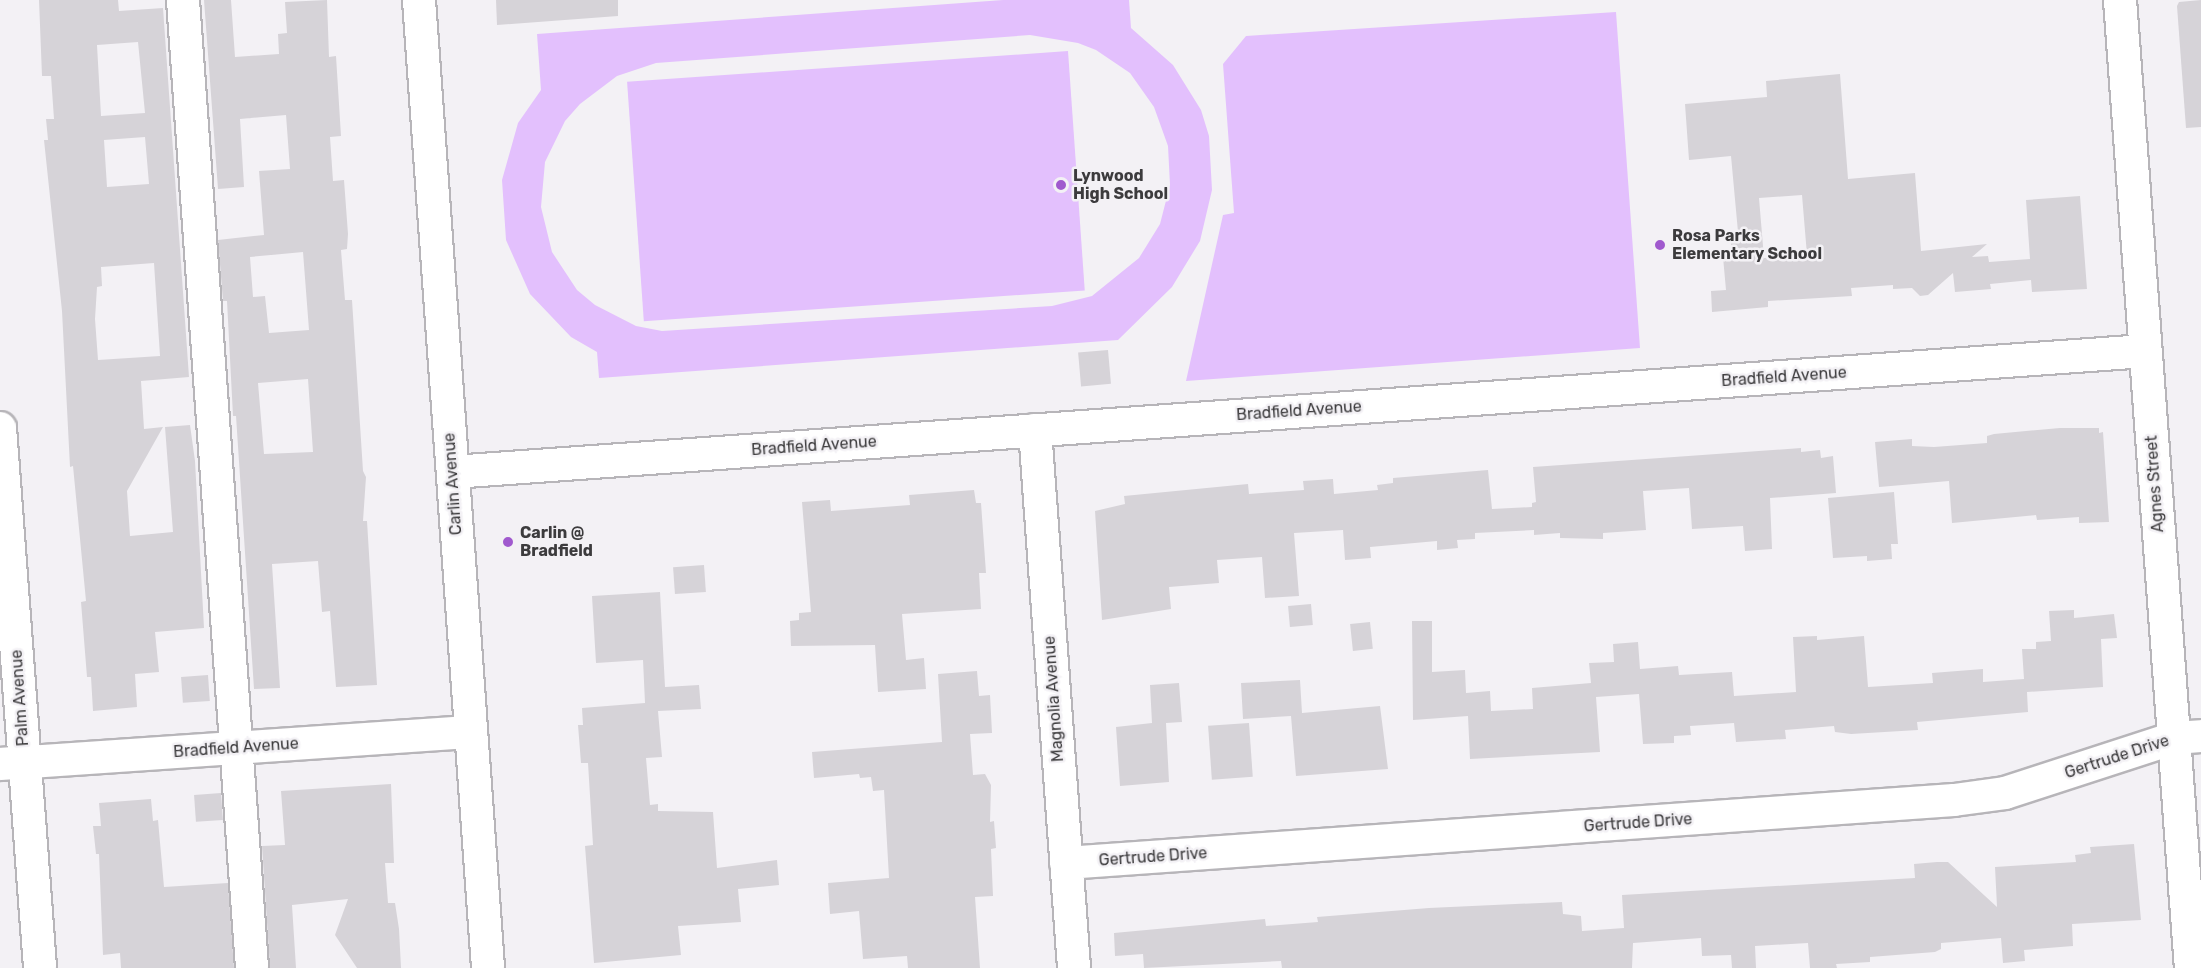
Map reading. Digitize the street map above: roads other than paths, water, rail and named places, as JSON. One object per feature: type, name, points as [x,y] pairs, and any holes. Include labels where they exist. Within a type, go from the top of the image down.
[{"type":"street","points":[[183,0],[252,968]]},
{"type":"street","name":"Carlin Avenue","points":[[419,0],[488,968]]},
{"type":"street","name":"Agnes Street","points":[[2120,0],[2145,351],[2187,737],[2190,968]]},
{"type":"street","name":"Bradfield Avenue","points":[[453,472],[2145,351]]},
{"type":"street","name":"Palm Avenue","points":[[0,428],[12,763],[40,968]]},
{"type":"street","name":"Magnolia Avenue","points":[[1035,430],[1074,968]]},
{"type":"street","name":"Bradfield Avenue","points":[[12,763],[471,732]]},
{"type":"street","name":"Gertrude Drive","points":[[1066,863],[1954,800],[2005,793],[2187,737]]},
{"type":"place","name":"Lynwood High School","points":[[1061,185]]},
{"type":"place","name":"Rosa Parks Elementary School","points":[[1660,245]]},
{"type":"place","name":"Carlin @ Bradfield","points":[[508,542]]}]
